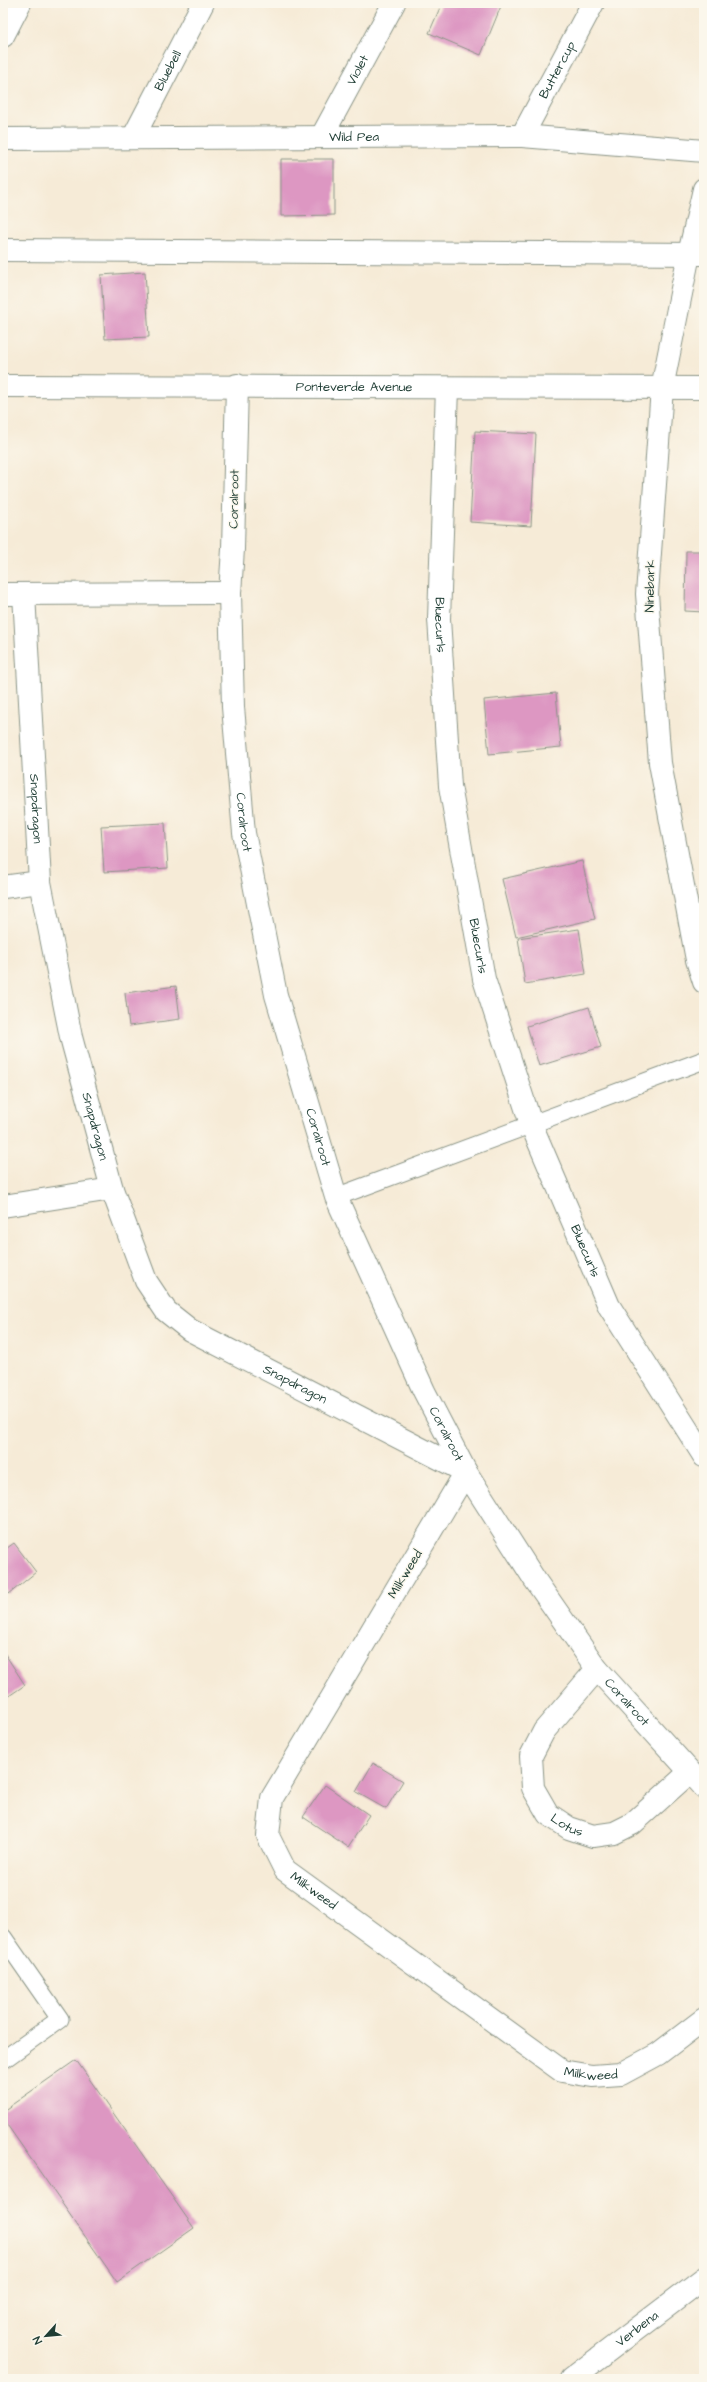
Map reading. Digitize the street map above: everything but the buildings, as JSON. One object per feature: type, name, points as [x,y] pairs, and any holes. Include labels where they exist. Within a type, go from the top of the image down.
[{"type":"street","points":[[3,36],[20,3]]},
{"type":"street","name":"Bluebell","points":[[132,138],[203,3]]},
{"type":"street","name":"Violet","points":[[322,136],[394,3]]},
{"type":"street","name":"Buttercup","points":[[522,136],[593,3]]},
{"type":"street","name":"Wild Pea","points":[[3,139],[522,136],[704,151]]},
{"type":"street","name":"Ninebark","points":[[704,189],[696,254],[662,388],[647,594],[660,763],[697,960],[704,982]]},
{"type":"street","points":[[3,250],[696,254]]},
{"type":"street","name":"Ponteverde Avenue","points":[[3,386],[237,385],[447,388],[704,388]]},
{"type":"street","name":"Coralroot","points":[[237,385],[233,549],[230,593],[233,707],[244,833],[276,995],[336,1197],[424,1391],[466,1472],[535,1580],[597,1669],[697,1780]]},
{"type":"street","name":"Bluecurls","points":[[447,388],[439,620],[450,786],[484,979],[531,1124],[609,1306],[670,1405],[704,1456]]},
{"type":"street","points":[[13,594],[230,593]]},
{"type":"street","name":"Snapdragon","points":[[13,594],[40,882],[71,1037],[112,1189],[146,1281],[166,1311],[190,1330],[466,1472]]},
{"type":"street","points":[[3,887],[40,882]]},
{"type":"street","points":[[3,1206],[112,1189]]},
{"type":"street","name":"Milkweed","points":[[466,1472],[272,1798],[268,1836],[286,1870],[562,2071],[592,2076],[621,2074],[658,2054],[704,2019]]},
{"type":"street","name":"Lotus","points":[[597,1669],[544,1731],[530,1756],[532,1788],[548,1814],[569,1828],[593,1836],[614,1833],[632,1824],[697,1780]]},
{"type":"street","name":"Verbena","points":[[571,2379],[704,2278]]},
{"type":"lane","points":[[336,1197],[704,1060]]},
{"type":"lane","points":[[3,1938],[60,2019],[3,2060]]}]
